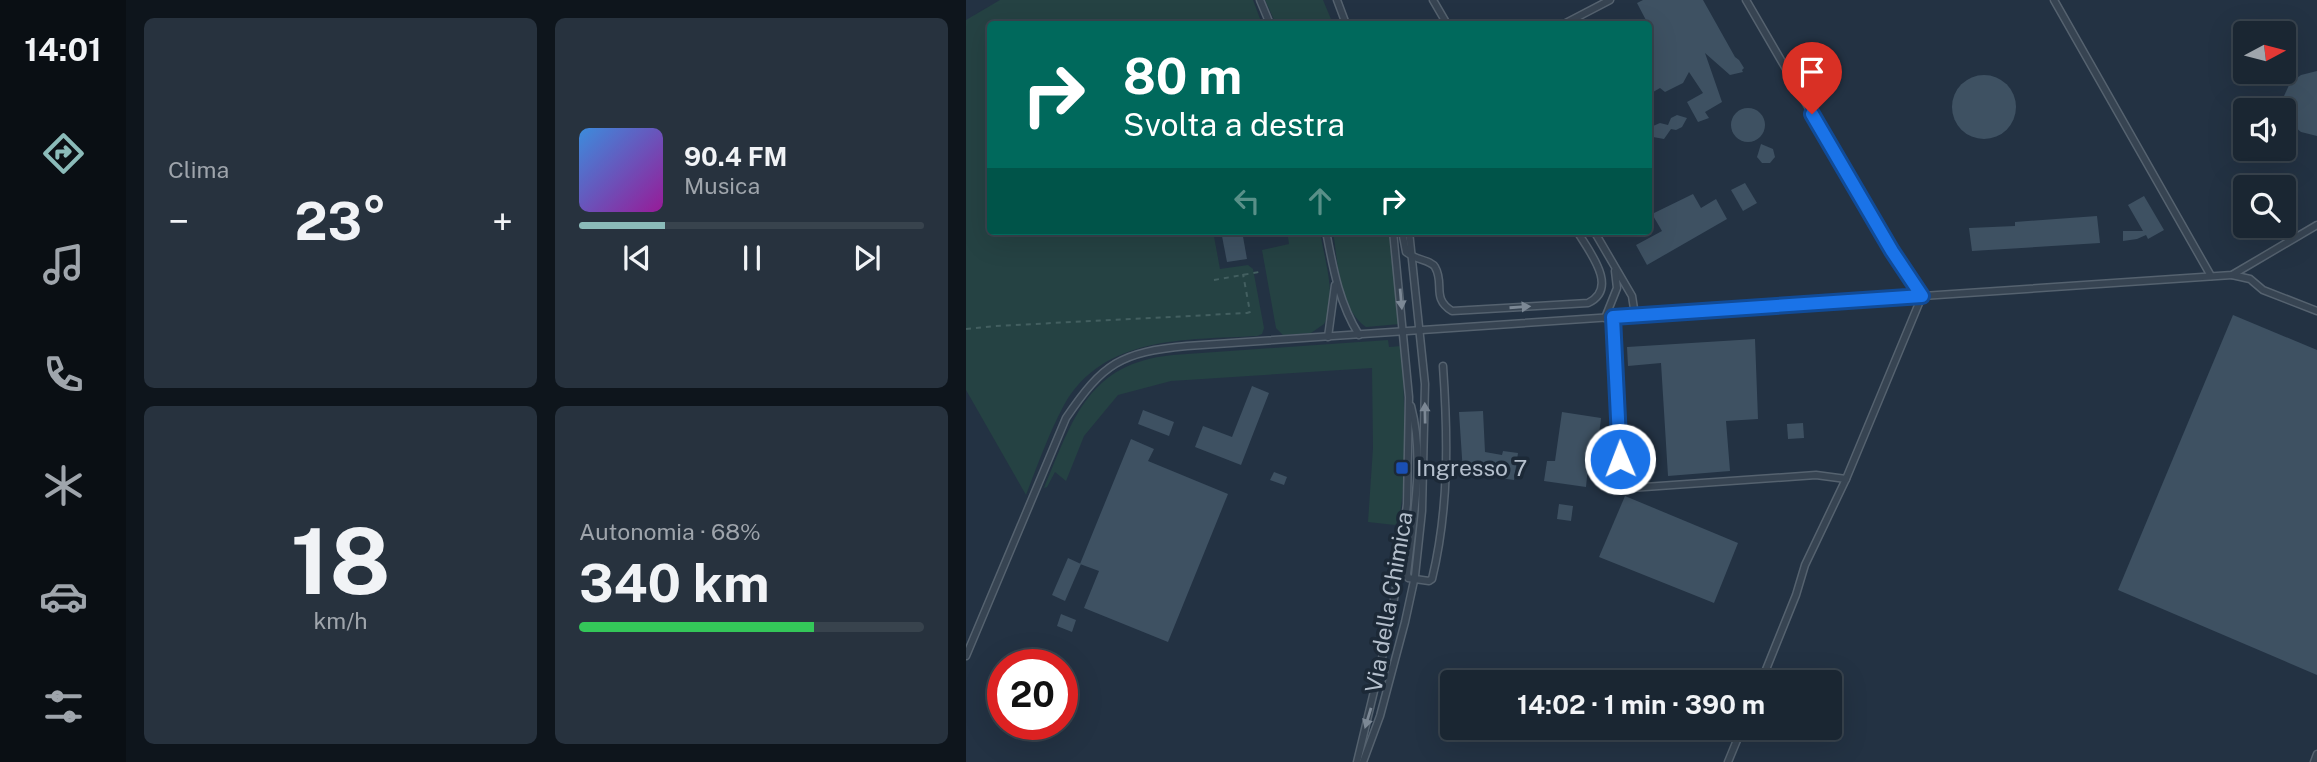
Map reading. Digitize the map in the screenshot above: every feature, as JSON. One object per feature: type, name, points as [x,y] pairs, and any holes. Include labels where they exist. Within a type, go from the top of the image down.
[{"type":"lane","points":[[1260,0],[1269,21]]},
{"type":"lane","points":[[1337,0],[1345,21]]},
{"type":"lane","points":[[1433,0],[1445,21]]},
{"type":"lane","points":[[1570,21],[1610,0]]},
{"type":"lane","points":[[1746,0],[1892,251],[1922,296]]},
{"type":"lane","points":[[2054,0],[2211,276]]},
{"type":"lane","points":[[2232,275],[2317,225]]},
{"type":"lane","points":[[1327,235],[1335,280],[1345,310],[1359,335]]},
{"type":"lane","name":"Via della Chimica","points":[[1357,762],[1379,677],[1398,582],[1407,503],[1409,397],[1405,332],[1393,235]]},
{"type":"lane","points":[[1403,235],[1406,253],[1431,262],[1436,268],[1442,304],[1452,312],[1588,303],[1599,296],[1603,283],[1597,265],[1579,235]]},
{"type":"lane","name":"Via della Chimica","points":[[1363,762],[1380,716],[1405,622],[1414,579],[1422,512],[1425,426],[1421,331],[1409,235]]},
{"type":"lane","points":[[1596,235],[1632,296],[1634,315]]},
{"type":"lane","points":[[1614,265],[1617,288],[1609,318],[1620,459],[1616,489],[1816,475],[1846,479]]},
{"type":"lane","points":[[966,656],[1066,418],[1085,389],[1107,369],[1126,357],[1152,350],[2232,275],[2250,279],[2263,290],[2317,311]]},
{"type":"lane","points":[[1328,337],[1334,306],[1335,280]]},
{"type":"lane","points":[[1766,670],[1805,565],[1846,479],[1922,296]]},
{"type":"lane","points":[[1409,397],[1417,438],[1407,573],[1408,578],[1429,581],[1432,579],[1440,536],[1447,459],[1443,366]]},
{"type":"lane","points":[[1728,762],[1737,740]]},
{"type":"lane","points":[[2314,762],[2317,754]]},
{"type":"path","points":[[1214,280],[1259,272]]},
{"type":"path","points":[[966,329],[1247,313],[1250,309],[1244,274]]},
{"type":"green space","points":[[1000,0],[1253,0],[1261,21],[987,21],[987,235],[1214,235],[1220,269],[1248,265],[1253,269],[1264,328],[1262,334],[1257,336],[1175,341],[1149,346],[1124,353],[1101,365],[1081,382],[1064,405],[1026,495],[966,390],[966,20]]},
{"type":"green space","points":[[1265,0],[1323,0],[1332,21],[1275,21]]},
{"type":"green space","points":[[1288,235],[1321,235],[1329,278],[1330,302],[1324,324],[1311,333],[1283,335],[1276,328],[1262,250],[1289,244]]},
{"type":"green space","points":[[1334,235],[1389,235],[1400,324],[1366,327],[1350,308],[1338,270]]},
{"type":"green space","points":[[1388,340],[1389,347],[1402,346],[1403,361],[1403,494],[1395,525],[1368,522],[1373,448],[1372,368],[1171,381],[1118,395],[1084,436],[1066,481],[1055,472],[1044,488],[1075,418],[1102,382],[1121,369],[1144,360],[1173,355]]},
{"type":"building","points":[[1643,0],[1703,0],[1744,68],[1743,72],[1730,75],[1705,53],[1722,102],[1705,112],[1709,118],[1698,122],[1687,102],[1703,93],[1689,72],[1683,83],[1665,92],[1660,88],[1652,93],[1652,21],[1646,21],[1637,3]]},
{"type":"building","points":[[2317,71],[2317,136],[2296,128],[2296,98],[2284,98],[2290,84],[2296,84],[2296,79]]},
{"type":"building","points":[[1984,75],[2002,81],[2010,89],[2016,107],[2010,125],[2002,133],[1984,139],[1966,133],[1958,125],[1952,107],[1958,89],[1966,81]]},
{"type":"building","points":[[1748,108],[1760,113],[1765,125],[1760,137],[1748,142],[1736,137],[1731,125],[1736,113]]},
{"type":"building","points":[[1677,115],[1687,118],[1682,127],[1671,129],[1664,139],[1653,137],[1653,126],[1660,123],[1668,125],[1671,118]]},
{"type":"building","points":[[1761,144],[1773,149],[1775,157],[1770,163],[1762,163],[1757,157]]},
{"type":"building","points":[[1745,183],[1757,203],[1743,211],[1731,190]]},
{"type":"building","points":[[1693,194],[1701,208],[1716,199],[1727,219],[1647,265],[1636,245],[1662,231],[1652,214]]},
{"type":"building","points":[[2144,196],[2164,230],[2148,239],[2146,235],[2123,241],[2123,231],[2143,231],[2128,205]]},
{"type":"building","points":[[2097,216],[2100,243],[1972,251],[1969,228],[2015,226],[2015,222]]},
{"type":"building","points":[[1222,235],[1243,235],[1247,259],[1227,262]]},
{"type":"building","points":[[2233,315],[2317,350],[2317,675],[2118,590]]},
{"type":"building","points":[[1755,339],[1758,419],[1726,421],[1730,471],[1668,476],[1661,363],[1628,366],[1627,347]]},
{"type":"building","points":[[1252,386],[1269,393],[1241,465],[1195,447],[1203,426],[1232,437]]},
{"type":"building","points":[[1143,410],[1174,422],[1169,436],[1138,424]]},
{"type":"building","points":[[1483,411],[1485,452],[1502,455],[1503,451],[1518,453],[1514,480],[1463,473],[1459,412]]},
{"type":"building","points":[[1562,412],[1601,418],[1595,468],[1588,467],[1586,487],[1544,481],[1547,461],[1555,461]]},
{"type":"building","points":[[1803,423],[1804,438],[1788,439],[1787,424]]},
{"type":"building","points":[[1131,439],[1154,449],[1148,461],[1228,494],[1168,642],[1084,608],[1099,571],[1080,564]]},
{"type":"building","points":[[1274,472],[1287,477],[1284,485],[1270,480]]},
{"type":"building","points":[[1625,496],[1738,543],[1714,603],[1599,557]]},
{"type":"building","points":[[1559,504],[1573,506],[1571,521],[1557,519]]},
{"type":"building","points":[[1068,558],[1081,564],[1065,601],[1052,595]]},
{"type":"building","points":[[1061,614],[1076,620],[1072,632],[1057,626]]},
{"type":"place","name":"Ingresso 7","points":[[1402,468]]},
{"type":"route","points":[[1620,459],[1613,317],[1922,296],[1892,251],[1812,114]]}]
